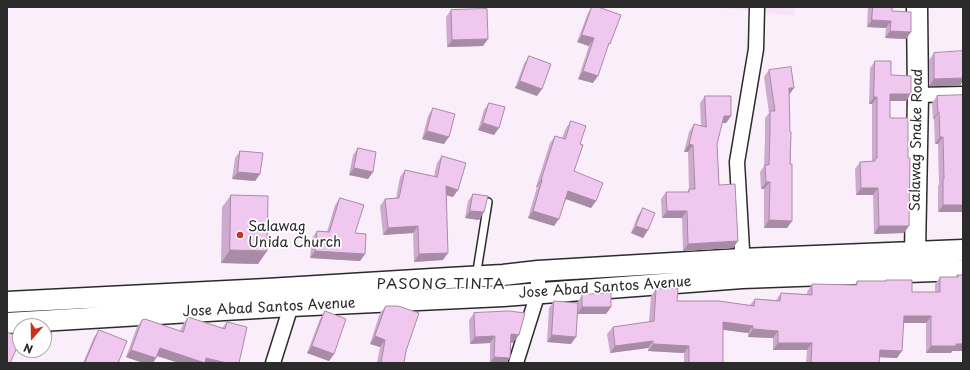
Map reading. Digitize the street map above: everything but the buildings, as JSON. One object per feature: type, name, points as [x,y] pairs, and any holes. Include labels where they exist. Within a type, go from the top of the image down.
[{"type":"main road","name":"Salawag Snake Road","points":[[911,272],[915,252],[918,95],[917,7]]},
{"type":"main road","name":"Jose Abad Santos Avenue","points":[[7,302],[290,297],[474,297],[538,293],[741,269],[915,252],[963,250]]},
{"type":"main road","name":"Jose Abad Santos Avenue","points":[[7,323],[290,297],[538,271],[741,269],[911,272],[963,270]]},
{"type":"street","points":[[741,269],[742,250],[737,162],[756,49],[759,7],[770,7]]},
{"type":"street","points":[[918,95],[963,94]]},
{"type":"street","points":[[516,363],[538,293],[538,271]]},
{"type":"street","points":[[273,363],[290,297]]},
{"type":"lane","points":[[474,297],[488,202]]},
{"type":"shaded area","points":[[712,7],[796,7],[794,16]]},
{"type":"place","name":"Salawag Unida Church","points":[[240,235]]},
{"type":"district","name":"PASONG TINTA","points":[[441,285]]}]
